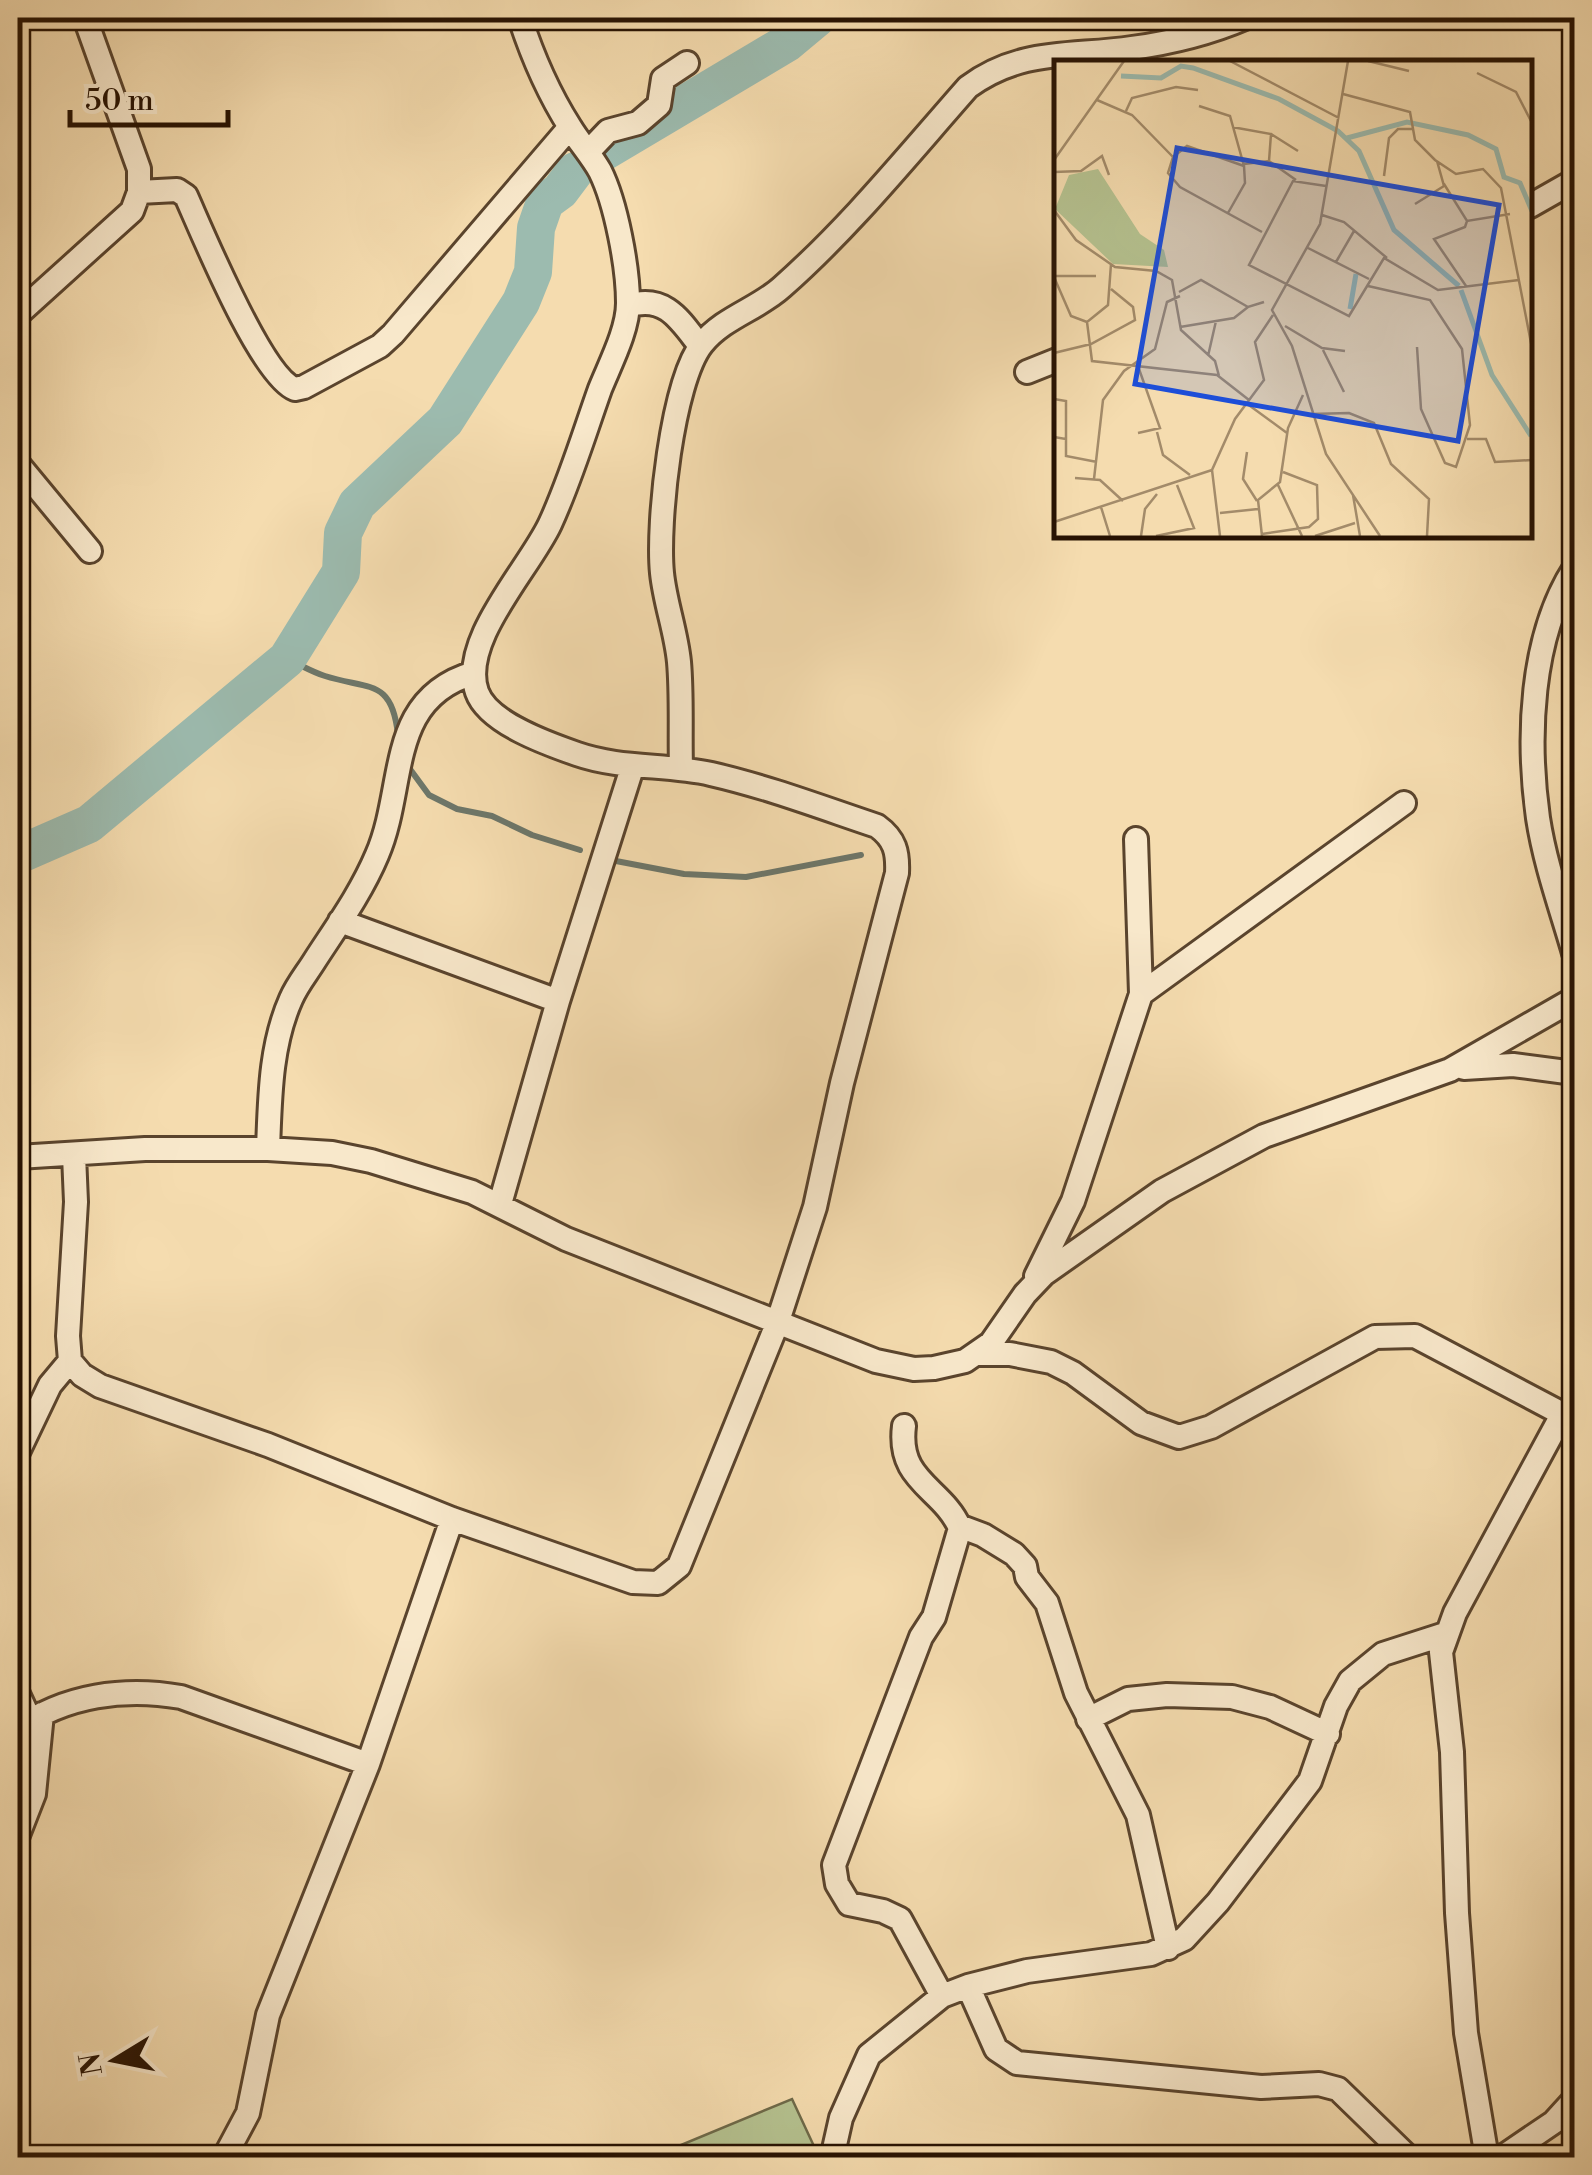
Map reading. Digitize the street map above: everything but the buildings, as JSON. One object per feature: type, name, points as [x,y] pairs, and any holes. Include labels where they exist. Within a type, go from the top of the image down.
[{"type":"street","points":[[18,314],[132,211],[139,192],[139,169],[85,18]]},
{"type":"street","points":[[74,1155],[76,1202],[68,1336],[70,1361],[82,1375],[100,1386],[633,1582],[658,1583],[679,1566],[777,1324],[815,1208],[838,1097],[898,858],[895,845],[877,826],[681,768],[633,765],[578,754],[500,721],[477,693],[474,673],[486,628],[529,563],[550,522],[628,306],[614,203],[588,152],[570,127],[530,48],[520,18]]},
{"type":"street","points":[[681,768],[679,663],[661,567],[664,483],[682,393],[700,346],[722,326],[780,288],[879,188],[968,87],[984,76],[1040,55],[1147,45],[1244,18]]},
{"type":"street","points":[[588,152],[608,132],[638,123],[659,104],[663,79],[688,63]]},
{"type":"street","points":[[139,192],[176,190],[186,196],[228,288],[278,378],[295,389],[380,346],[394,334],[570,127]]},
{"type":"street","points":[[1532,205],[1574,181]]},
{"type":"street","points":[[628,306],[644,301],[667,308],[700,346]]},
{"type":"street","points":[[1027,372],[1054,361]]},
{"type":"street","points":[[18,464],[90,551]]},
{"type":"street","points":[[1574,570],[1550,620],[1540,663],[1533,745],[1538,818],[1574,952]]},
{"type":"street","points":[[268,1149],[277,1040],[291,998],[369,873],[386,834],[400,756],[412,722],[430,694],[452,680],[474,673]]},
{"type":"street","points":[[500,1204],[558,1002],[633,765]]},
{"type":"street","points":[[1140,994],[1404,803]]},
{"type":"street","points":[[18,1157],[144,1149],[268,1149],[332,1153],[371,1161],[500,1204],[566,1239],[777,1324],[896,1366],[934,1368],[965,1361],[979,1354],[1025,1294],[1073,1201],[1140,994],[1136,839]]},
{"type":"street","points":[[340,921],[558,1002]]},
{"type":"street","points":[[1025,1294],[1058,1264],[1162,1192],[1264,1136],[1450,1070],[1574,999]]},
{"type":"street","points":[[1450,1070],[1513,1065],[1574,1073]]},
{"type":"street","points":[[979,1354],[1010,1354],[1050,1362],[1074,1372],[1141,1423],[1180,1438],[1211,1427],[1374,1337],[1396,1334],[1415,1336],[1433,1344],[1569,1416],[1445,1634],[1441,1652],[1452,1752],[1460,1975],[1488,2158]]},
{"type":"street","points":[[18,1452],[50,1384],[70,1361]]},
{"type":"street","points":[[904,1426],[902,1436],[914,1477],[953,1514],[959,1526],[934,1617],[921,1638],[834,1865],[837,1884],[849,1904],[882,1911],[900,1920],[942,1996]]},
{"type":"street","points":[[224,2158],[248,2113],[268,2015],[368,1764],[452,1518]]},
{"type":"street","points":[[959,1526],[984,1535],[1014,1554],[1047,1603],[1088,1719],[1138,1815],[1168,1948]]},
{"type":"street","points":[[832,2158],[840,2118],[869,2055],[942,1996],[1053,1966],[1151,1954],[1184,1939],[1218,1902],[1310,1781],[1336,1706],[1350,1681],[1383,1654],[1445,1634]]},
{"type":"street","points":[[30,1721],[113,1693],[150,1692],[181,1697],[368,1764]]},
{"type":"street","points":[[18,1694],[30,1721],[34,1794],[18,1835]]},
{"type":"street","points":[[1088,1719],[1128,1700],[1232,1697],[1270,1707],[1328,1734]]},
{"type":"street","points":[[968,1986],[996,2049],[1017,2063],[1261,2087],[1320,2084],[1338,2089],[1409,2158]]},
{"type":"street","points":[[1501,2158],[1554,2122],[1574,2100]]},
{"type":"green space","points":[[792,2099],[819,2157],[676,2157],[681,2145]]},
{"type":"waterway","points":[[602,153],[787,43],[817,18]]},
{"type":"waterway","points":[[18,855],[89,824],[287,659],[341,572],[343,533],[357,504],[445,421],[521,302],[533,272],[536,228],[545,202],[560,191],[575,171]]},
{"type":"waterway","points":[[287,659],[325,676],[376,689],[390,704],[398,735]]},
{"type":"waterway","points":[[407,765],[429,795],[457,809],[492,816],[532,835],[580,850]]},
{"type":"waterway","points":[[616,861],[684,874],[746,877],[861,855]]}]
